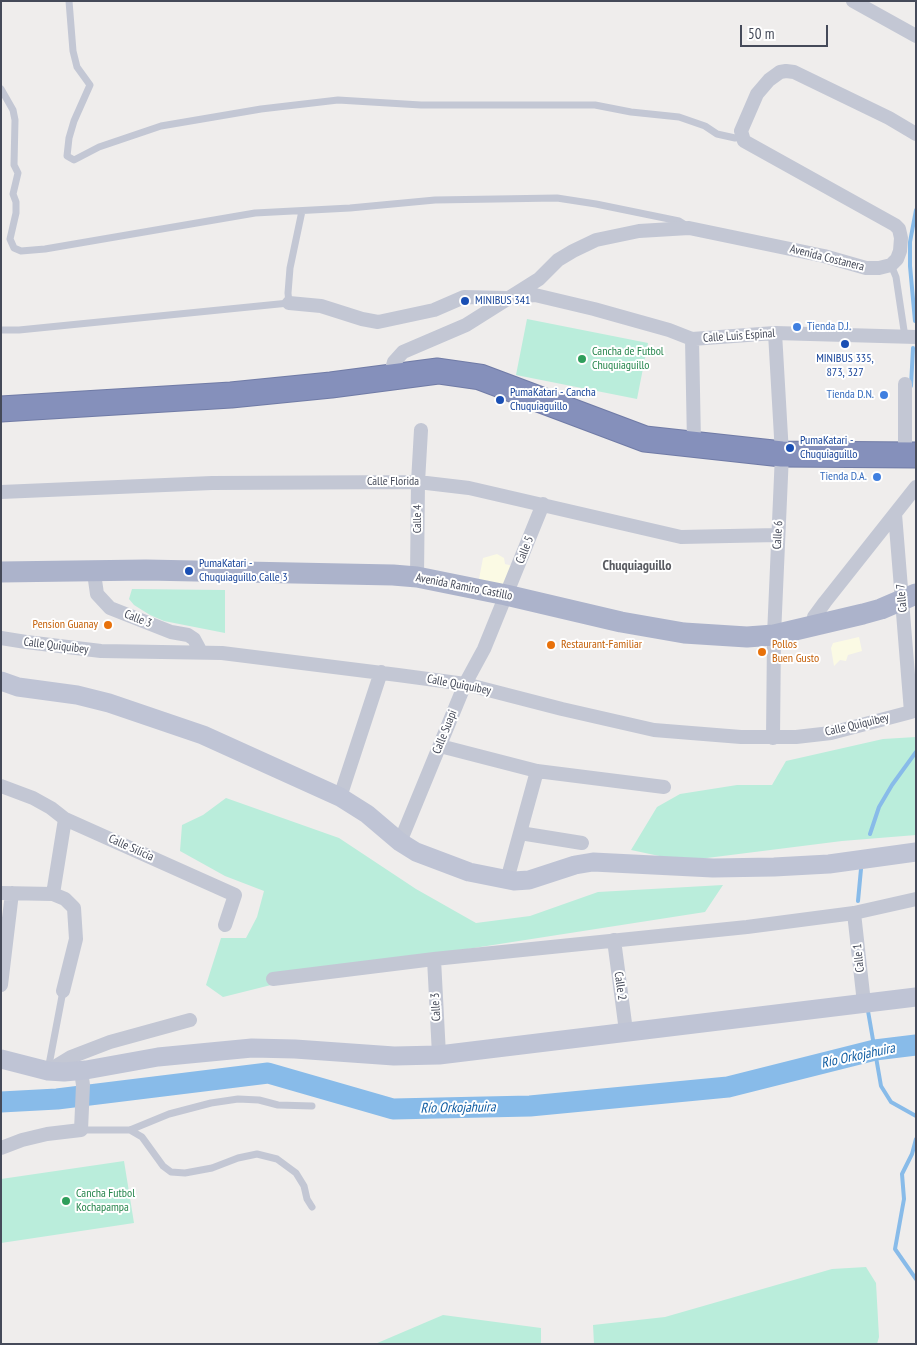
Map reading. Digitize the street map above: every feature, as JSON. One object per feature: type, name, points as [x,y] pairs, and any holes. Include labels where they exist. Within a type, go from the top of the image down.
[{"type":"highway","points":[[1,409],[231,395],[331,385],[438,371],[480,376],[645,439],[782,454],[910,455]]},
{"type":"main road","name":"Avenida Ramiro Castillo","points":[[1,572],[97,570],[417,577],[506,595],[621,622],[684,633],[747,637],[774,635],[812,627],[881,609],[909,596]]},
{"type":"main road","points":[[1,681],[18,687],[85,697],[159,719],[203,735],[340,796],[367,814],[400,842],[416,852],[469,872],[507,880],[529,880],[575,865],[594,862],[713,868],[774,867],[829,864],[916,852]]},
{"type":"main road","points":[[1,1059],[82,1078],[158,1057],[252,1048],[394,1056],[439,1055],[916,996]]},
{"type":"street","points":[[853,1],[916,36]]},
{"type":"street","points":[[891,265],[897,260],[900,251],[901,238],[899,229],[895,225],[849,198],[753,147],[741,137],[741,131],[757,94],[769,80],[786,70],[794,72],[890,118],[916,134]]},
{"type":"street","name":"Avenida Costanera","points":[[390,376],[394,362],[403,352],[466,325],[539,279],[558,260],[596,240],[639,231],[689,228],[824,256],[866,268],[879,268],[891,265]]},
{"type":"street","name":"Calle Luis Espinal","points":[[289,303],[321,306],[378,322],[434,310],[464,297],[508,298],[535,295],[669,330],[692,339],[775,333],[910,337]]},
{"type":"street","name":"Calle 6","points":[[773,738],[774,635],[782,454],[775,333]]},
{"type":"street","points":[[692,339],[694,443]]},
{"type":"street","points":[[905,384],[910,455]]},
{"type":"street","name":"Calle 4","points":[[417,577],[418,482],[421,430]]},
{"type":"street","name":"Calle Florida","points":[[1,492],[212,483],[418,482],[469,488],[681,536],[778,536]]},
{"type":"street","points":[[812,627],[814,617],[824,602],[916,487]]},
{"type":"street","name":"Calle 5","points":[[506,595],[542,504]]},
{"type":"street","name":"Calle 7","points":[[895,514],[909,596],[911,712]]},
{"type":"street","name":"Calle 3","points":[[97,570],[95,580],[97,594],[110,608],[170,632],[188,635],[194,639],[201,652]]},
{"type":"street","name":"Calle Suapi","points":[[400,842],[465,684],[484,649],[506,595]]},
{"type":"street","name":"Calle Quiquibey","points":[[1,638],[101,651],[222,653],[381,672],[465,684],[654,730],[741,737],[796,737],[831,733],[911,712]]},
{"type":"street","points":[[340,796],[381,672]]},
{"type":"street","points":[[440,746],[537,771],[664,787]]},
{"type":"street","points":[[507,880],[537,771]]},
{"type":"street","name":"Calle Silicia","points":[[1,786],[33,798],[51,808],[65,819],[235,895],[225,925]]},
{"type":"street","points":[[53,894],[65,819]]},
{"type":"street","points":[[520,833],[582,844]]},
{"type":"street","points":[[1,985],[6,893],[53,894],[65,899],[74,908],[76,939],[63,991]]},
{"type":"street","points":[[273,978],[434,959],[747,927],[854,913],[916,899]]},
{"type":"street","name":"Calle 1","points":[[854,913],[864,1003]]},
{"type":"street","name":"Calle 2","points":[[614,940],[626,1031]]},
{"type":"street","name":"Calle 3","points":[[434,959],[439,1055]]},
{"type":"street","points":[[48,1071],[71,1057],[102,1045],[190,1020]]},
{"type":"street","points":[[1,1148],[22,1140],[47,1134],[81,1130],[83,1109],[82,1078]]},
{"type":"lane","points":[[69,1],[73,51],[77,67],[90,85],[74,121],[69,138],[68,156],[74,160],[99,147],[161,126],[261,109],[338,100],[422,105],[595,105],[631,112],[679,117],[705,126],[717,134],[735,138],[741,137]]},
{"type":"lane","points":[[1,89],[13,110],[15,120],[14,165],[18,173],[13,194],[16,202],[16,213],[10,239],[14,248],[21,251],[45,249],[255,214],[435,200],[557,198],[679,220],[689,228]]},
{"type":"lane","points":[[1,330],[18,330],[289,303],[290,268],[302,210]]},
{"type":"lane","points":[[891,265],[896,277],[910,337]]},
{"type":"lane","points":[[48,1071],[63,991]]},
{"type":"lane","points":[[81,1130],[130,1130],[169,1114],[210,1103],[238,1099],[258,1100],[278,1105],[312,1106]]},
{"type":"lane","points":[[130,1130],[142,1137],[163,1166],[171,1172],[185,1173],[212,1168],[238,1158],[257,1154],[277,1159],[296,1173],[304,1186],[312,1207]]},
{"type":"shaded area","points":[[497,554],[504,558],[505,564],[513,566],[504,587],[479,579],[483,558]]},
{"type":"shaded area","points":[[859,637],[862,651],[848,655],[846,661],[840,660],[834,666],[831,648],[833,643]]},
{"type":"green space","name":"Cancha de Futbol Chuquiaguillo","points":[[527,319],[648,343],[637,399],[516,375]]},
{"type":"green space","points":[[132,589],[225,590],[225,633],[164,621],[150,615],[134,605],[129,599]]},
{"type":"green space","points":[[916,737],[916,835],[842,841],[683,861],[631,850],[657,807],[680,794],[737,785],[772,785],[786,761],[883,739]]},
{"type":"green space","points":[[226,798],[339,838],[416,889],[476,923],[530,916],[598,892],[723,885],[705,912],[416,957],[275,984],[223,997],[206,985],[221,938],[246,938],[257,917],[264,891],[225,876],[180,851],[182,825],[203,815]]},
{"type":"green space","name":"Cancha Futbol Kochapampa","points":[[124,1161],[134,1223],[1,1243],[1,1179]]},
{"type":"green space","points":[[866,1267],[876,1283],[879,1337],[877,1344],[594,1344],[593,1325],[665,1317],[832,1269]]},
{"type":"green space","points":[[443,1315],[541,1328],[541,1344],[375,1344]]},
{"type":"waterway","points":[[915,321],[910,266],[910,242],[916,210]]},
{"type":"waterway","points":[[911,386],[913,348]]},
{"type":"waterway","points":[[870,834],[879,807],[916,752]]},
{"type":"waterway","points":[[858,901],[861,869]]},
{"type":"waterway","points":[[868,1011],[881,1086],[891,1102],[916,1116]]},
{"type":"waterway","name":"Río Orkojahuira","points":[[1,1102],[57,1099],[268,1073],[393,1109],[530,1106],[728,1087],[875,1050],[916,1045]]},
{"type":"waterway","points":[[916,1139],[912,1154],[902,1174],[904,1199],[895,1249],[916,1279]]},
{"type":"place","name":"MINIBUS 341","points":[[465,301]]},
{"type":"place","name":"Tienda D.J.","points":[[797,327]]},
{"type":"place","name":"MINIBUS 335, 873, 327","points":[[845,344]]},
{"type":"place","name":"Cancha de Futbol Chuquiaguillo","points":[[582,359]]},
{"type":"place","name":"Tienda D.N.","points":[[884,395]]},
{"type":"place","name":"PumaKatari - Cancha Chuquiaguillo","points":[[500,400]]},
{"type":"place","name":"PumaKatari - Chuquiaguillo","points":[[790,448]]},
{"type":"place","name":"Tienda D.A.","points":[[877,477]]},
{"type":"place","name":"PumaKatari - Chuquiaguillo Calle 3","points":[[189,571]]},
{"type":"place","name":"Pension Guanay","points":[[108,625]]},
{"type":"place","name":"Restaurant-Familiar","points":[[551,645]]},
{"type":"place","name":"Pollos Buen Gusto","points":[[762,652]]},
{"type":"place","name":"Cancha Futbol Kochapampa","points":[[66,1201]]},
{"type":"district","name":"Chuquiaguillo","points":[[637,566]]}]
